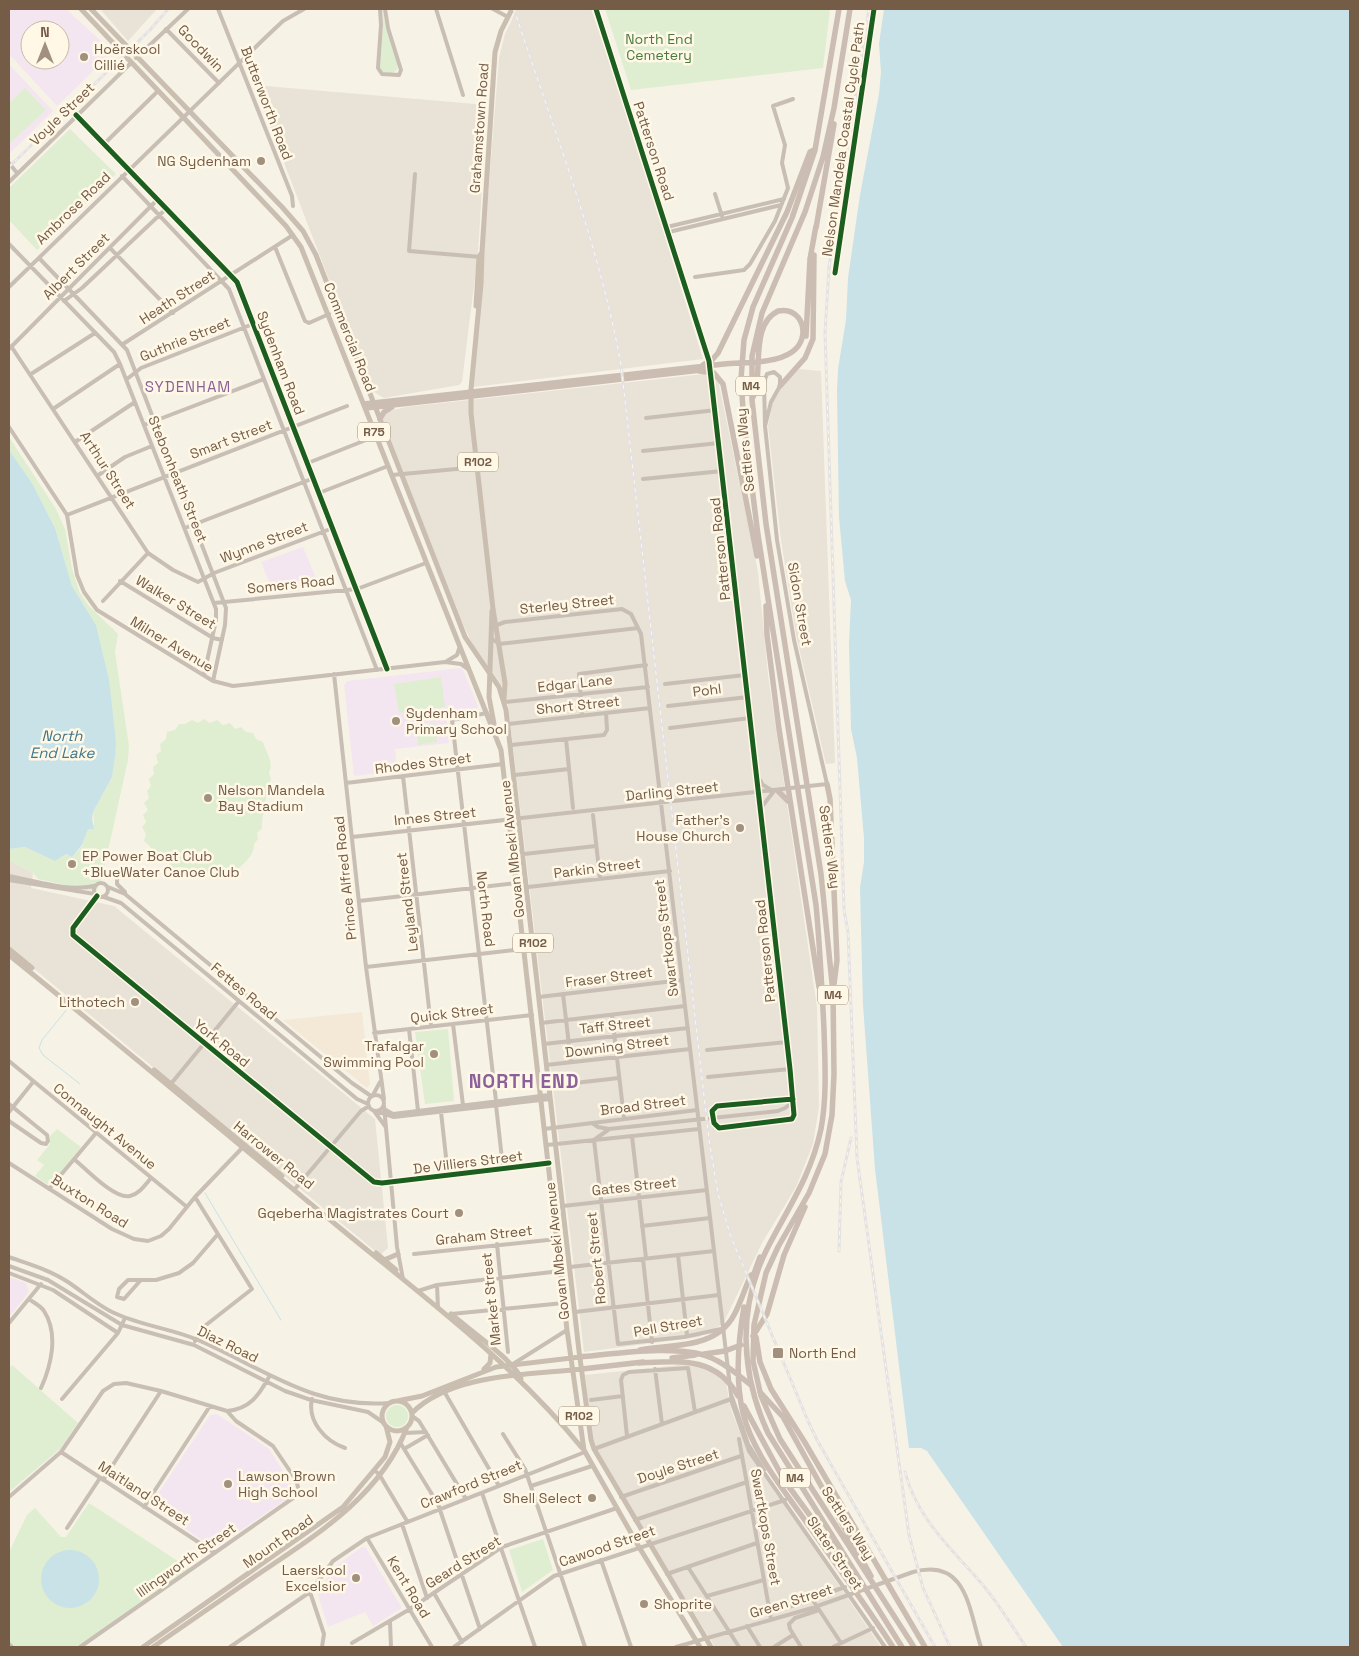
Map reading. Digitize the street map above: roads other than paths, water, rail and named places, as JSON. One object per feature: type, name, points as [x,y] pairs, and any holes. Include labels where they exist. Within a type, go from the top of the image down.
[{"type":"highway","name":"Settlers Way","points":[[839,9],[814,150],[792,218],[753,307],[742,358],[744,424],[766,596],[797,776],[816,905],[823,1007],[825,1076],[822,1121],[814,1157],[801,1190],[766,1250],[749,1304],[746,1348],[753,1395],[768,1433],[902,1647]]},
{"type":"highway","name":"Settlers Way","points":[[850,9],[828,136],[817,178],[802,218],[765,302],[757,328],[752,356],[752,400],[772,570],[820,866],[833,993],[834,1091],[825,1154],[809,1193],[766,1273],[754,1325],[758,1386],[776,1433],[860,1566],[880,1591],[914,1647]]},
{"type":"highway","points":[[365,406],[682,372],[793,355],[802,346],[805,338],[810,259],[831,147],[840,74]]},
{"type":"highway","points":[[694,367],[708,363],[718,353],[787,212],[808,155],[814,150]]},
{"type":"highway","points":[[780,386],[806,358],[813,339],[816,226]]},
{"type":"highway","points":[[380,419],[386,411],[397,404],[694,367],[768,360],[790,353],[801,342],[803,326],[799,317],[793,312],[778,311],[767,320],[760,346],[756,388],[752,400]]},
{"type":"highway","points":[[682,372],[711,372],[718,376],[723,384],[760,573],[765,581]]},
{"type":"highway","points":[[766,596],[766,635],[790,805],[823,1007]]},
{"type":"highway","points":[[827,784],[830,799],[837,960],[833,993]]},
{"type":"highway","points":[[775,791],[786,796],[790,805]]},
{"type":"highway","points":[[582,1369],[725,1351],[744,1343],[753,1336],[767,1314],[784,1255],[809,1193]]},
{"type":"highway","points":[[580,1357],[623,1353],[700,1341],[723,1330],[735,1314],[761,1255],[766,1250]]},
{"type":"highway","points":[[754,1270],[745,1304],[740,1336],[740,1392],[743,1413],[750,1435],[782,1487],[890,1647]]},
{"type":"highway","points":[[653,1347],[691,1352],[719,1361],[753,1386],[775,1407],[880,1591]]},
{"type":"highway","points":[[755,1347],[771,1390],[804,1441],[910,1625],[925,1647]]},
{"type":"highway","points":[[640,1363],[692,1362],[713,1368],[733,1387],[784,1480],[820,1531],[872,1597]]},
{"type":"main road","name":"Commercial Road","points":[[81,9],[293,235],[305,256],[459,649],[470,670],[496,737]]},
{"type":"main road","name":"Commercial Road","points":[[91,9],[287,212],[305,234],[318,260],[465,638],[490,673],[504,701]]},
{"type":"main road","name":"Grahamstown Road","points":[[504,701],[505,683],[493,608],[471,389],[495,52],[512,9]]},
{"type":"main road","name":"Grahamstown Road","points":[[493,608],[490,704],[496,737]]},
{"type":"main road","name":"Govan Mbeki Avenue","points":[[504,701],[528,887],[541,1023],[580,1357],[594,1449],[648,1544],[711,1647]]},
{"type":"main road","name":"Govan Mbeki Avenue","points":[[496,737],[503,764],[510,819],[567,1330],[584,1451],[639,1547],[700,1647]]},
{"type":"main road","name":"Harrower Road","points":[[9,949],[170,1085]]},
{"type":"main road","name":"Harrower Road","points":[[9,955],[438,1306],[503,1366],[521,1380],[584,1451]]},
{"type":"main road","name":"Harrower Road","points":[[296,1189],[403,1277]]},
{"type":"main road","points":[[384,1260],[398,1254]]},
{"type":"main road","name":"Harrower Road","points":[[438,1306],[451,1314],[512,1364],[520,1373]]},
{"type":"main road","points":[[479,1372],[490,1363],[492,1354]]},
{"type":"main road","points":[[580,1357],[512,1364],[479,1372],[422,1396],[390,1403],[382,1414],[385,1424],[394,1430],[406,1430],[412,1415],[425,1401],[445,1393],[474,1383],[513,1374],[582,1369]]},
{"type":"main road","points":[[520,1373],[521,1380]]},
{"type":"main road","points":[[397,1401],[405,1403],[412,1415]]},
{"type":"main road","name":"Mount Road","points":[[377,1473],[389,1446],[385,1424]]},
{"type":"main road","name":"Mount Road","points":[[153,1647],[328,1523],[377,1473],[400,1444],[406,1430]]},
{"type":"main road","name":"Mount Road","points":[[143,1647],[190,1619]]},
{"type":"street","points":[[135,56],[188,9]]},
{"type":"street","name":"Butterworth Road","points":[[218,9],[292,196],[293,206]]},
{"type":"street","name":"Ambrose Road","points":[[9,287],[283,22],[304,9]]},
{"type":"street","points":[[380,9],[381,26],[378,68],[382,74],[395,75],[400,73],[400,67],[388,28],[385,9]]},
{"type":"street","points":[[436,9],[463,95]]},
{"type":"street","points":[[493,9],[508,16]]},
{"type":"street","name":"Patterson Road","points":[[596,9],[704,342],[716,410],[793,1100]]},
{"type":"street","name":"Goodwin","points":[[166,29],[219,83]]},
{"type":"street","name":"Voyle Street","points":[[9,182],[129,61]]},
{"type":"street","points":[[104,144],[158,91]]},
{"type":"street","points":[[695,276],[744,270],[752,260],[782,206],[788,185],[782,163],[786,145],[773,106],[793,99]]},
{"type":"street","name":"Sydenham Road","points":[[76,115],[237,282],[358,589],[387,669]]},
{"type":"street","points":[[9,163],[17,173]]},
{"type":"street","points":[[414,174],[409,251],[481,255]]},
{"type":"street","name":"Sydenham Road","points":[[122,176],[223,280],[229,289],[377,670]]},
{"type":"street","points":[[715,194],[722,216]]},
{"type":"street","name":"Albert Street","points":[[10,348],[71,291],[158,199]]},
{"type":"street","points":[[667,227],[698,222],[784,199]]},
{"type":"street","points":[[764,204],[766,209]]},
{"type":"street","points":[[731,214],[750,213],[782,206]]},
{"type":"street","name":"Albert Street","points":[[71,291],[82,288],[167,208]]},
{"type":"street","points":[[748,208],[750,213]]},
{"type":"street","points":[[669,232],[698,222]]},
{"type":"street","name":"Heath Street","points":[[123,344],[293,235]]},
{"type":"street","name":"Stebonheath Street","points":[[9,244],[116,355],[127,379],[214,604],[217,616],[204,676]]},
{"type":"street","points":[[275,247],[305,321],[309,323],[329,314]]},
{"type":"street","points":[[110,248],[173,313]]},
{"type":"street","name":"Stebonheath Street","points":[[39,258],[123,344],[136,372],[224,602],[227,617],[214,682]]},
{"type":"street","name":"Guthrie Street","points":[[127,379],[136,372],[253,324]]},
{"type":"street","points":[[31,374],[95,333]]},
{"type":"street","points":[[103,341],[112,333]]},
{"type":"street","name":"Arthur Street","points":[[10,348],[31,374],[148,553],[193,581],[205,579]]},
{"type":"street","points":[[53,408],[120,364]]},
{"type":"street","name":"Sidon Street","points":[[765,426],[770,402],[780,386],[778,374],[772,371],[767,374],[764,382],[765,426],[777,540],[794,640],[827,784]]},
{"type":"street","points":[[144,426],[264,379]]},
{"type":"street","points":[[75,442],[135,402]]},
{"type":"street","name":"Smart Street","points":[[67,515],[347,406]]},
{"type":"street","points":[[646,418],[716,410]]},
{"type":"street","name":"Milner Avenue","points":[[9,427],[67,515],[77,575],[84,592],[97,610],[214,682],[230,686],[445,662],[461,664],[470,670]]},
{"type":"street","points":[[308,463],[376,436]]},
{"type":"street","points":[[643,451],[719,443]]},
{"type":"street","points":[[97,476],[125,457],[152,446]]},
{"type":"street","points":[[319,493],[388,466]]},
{"type":"street","points":[[392,475],[478,467]]},
{"type":"street","points":[[643,479],[722,471]]},
{"type":"street","points":[[185,528],[314,478]]},
{"type":"street","name":"Wynne Street","points":[[205,579],[333,528]]},
{"type":"street","points":[[103,600],[148,553]]},
{"type":"street","name":"Somers Road","points":[[214,604],[358,589],[426,563]]},
{"type":"street","name":"Walker Street","points":[[120,582],[213,638],[222,640]]},
{"type":"street","name":"Sterley Street","points":[[491,629],[505,622],[622,609],[629,611],[638,628]]},
{"type":"street","points":[[491,638],[499,644],[638,628]]},
{"type":"street","name":"Swartkops Street","points":[[638,628],[642,637],[646,665],[732,1400]]},
{"type":"street","points":[[445,662],[457,655],[459,649]]},
{"type":"street","points":[[582,715],[578,676],[580,673],[646,665]]},
{"type":"street","name":"Prince Alfred Road","points":[[334,674],[366,967],[384,1099]]},
{"type":"street","points":[[666,684],[746,675]]},
{"type":"street","name":"Edgar Lane","points":[[504,701],[648,686]]},
{"type":"street","name":"Pohl","points":[[668,706],[748,697]]},
{"type":"street","name":"Short Street","points":[[508,724],[650,708]]},
{"type":"street","points":[[511,745],[605,734],[608,730],[606,713]]},
{"type":"street","name":"North Road","points":[[487,714],[452,720],[503,1168]]},
{"type":"street","points":[[670,728],[750,718]]},
{"type":"street","points":[[566,739],[573,808]]},
{"type":"street","name":"Rhodes Street","points":[[346,783],[503,764]]},
{"type":"street","points":[[515,775],[569,769]]},
{"type":"street","points":[[757,775],[763,785],[775,791],[760,809]]},
{"type":"street","name":"Leyland Street","points":[[403,776],[431,1026]]},
{"type":"street","name":"Darling Street","points":[[520,818],[827,784]]},
{"type":"street","points":[[592,815],[600,879]]},
{"type":"street","name":"Innes Street","points":[[352,837],[520,818]]},
{"type":"street","points":[[524,854],[596,846]]},
{"type":"street","name":"Parkin Street","points":[[528,887],[670,871]]},
{"type":"street","points":[[117,874],[118,886],[134,901]]},
{"type":"street","points":[[9,876],[60,886],[84,888],[102,882],[108,887]]},
{"type":"street","name":"Fettes Road","points":[[9,880],[99,896],[120,902],[357,1099],[369,1105]]},
{"type":"street","points":[[359,901],[517,883]]},
{"type":"street","points":[[94,886],[99,896]]},
{"type":"street","name":"Fettes Road","points":[[108,887],[118,890],[134,901],[345,1077],[372,1096]]},
{"type":"street","name":"York Road","points":[[108,887],[107,894],[99,896],[74,926],[72,933],[374,1182],[390,1182]]},
{"type":"street","points":[[87,894],[91,905]]},
{"type":"street","points":[[366,967],[524,950]]},
{"type":"street","name":"Fraser Street","points":[[539,997],[682,980]]},
{"type":"street","points":[[563,994],[571,1062]]},
{"type":"street","points":[[170,1085],[240,1002]]},
{"type":"street","points":[[541,1023],[686,1006]]},
{"type":"street","name":"Quick Street","points":[[374,1033],[532,1015]]},
{"type":"street","points":[[612,1015],[624,1118]]},
{"type":"street","points":[[453,1024],[463,1105]]},
{"type":"street","name":"Taff Street","points":[[544,1044],[688,1028]]},
{"type":"street","points":[[409,1029],[418,1111]]},
{"type":"street","points":[[707,1050],[787,1042]]},
{"type":"street","name":"Downing Street","points":[[546,1065],[690,1049]]},
{"type":"street","name":"Connaught Avenue","points":[[9,1061],[187,1207]]},
{"type":"street","points":[[708,1077],[790,1069]]},
{"type":"street","points":[[548,1086],[619,1078]]},
{"type":"street","points":[[296,1189],[361,1111],[369,1105],[380,1080]]},
{"type":"street","points":[[9,1112],[11,1105],[33,1082]]},
{"type":"street","points":[[372,1096],[378,1095],[384,1099],[390,1182],[398,1254],[403,1277]]},
{"type":"street","points":[[384,1108],[393,1114],[550,1097]]},
{"type":"street","points":[[793,1100],[794,1115],[792,1120],[719,1128],[713,1120],[712,1111],[717,1106],[793,1100]]},
{"type":"street","name":"Broad Street","points":[[592,1122],[598,1127],[609,1129],[687,1121],[782,1110],[793,1100]]},
{"type":"street","points":[[375,1111],[394,1117],[496,1103]]},
{"type":"street","points":[[9,1121],[41,1143],[46,1144],[48,1141],[47,1135],[11,1105]]},
{"type":"street","points":[[369,1105],[385,1124]]},
{"type":"street","points":[[375,1111],[384,1108]]},
{"type":"street","name":"Broad Street","points":[[544,1128],[697,1110]]},
{"type":"street","points":[[441,1112],[448,1175]]},
{"type":"street","points":[[385,1124],[394,1117]]},
{"type":"street","name":"Broad Street","points":[[594,1140],[609,1129]]},
{"type":"street","name":"Broad Street","points":[[546,1145],[699,1129]]},
{"type":"street","points":[[48,1189],[96,1133]]},
{"type":"street","points":[[632,1136],[642,1226],[647,1304],[653,1347]]},
{"type":"street","name":"Robert Street","points":[[594,1140],[618,1344]]},
{"type":"street","name":"Buxton Road","points":[[9,1163],[112,1229],[140,1241],[148,1241],[161,1236],[244,1146]]},
{"type":"street","points":[[74,1159],[114,1193],[121,1196],[129,1197],[137,1193],[151,1178]]},
{"type":"street","name":"De Villiers Street","points":[[390,1182],[549,1163]]},
{"type":"street","name":"Gates Street","points":[[563,1206],[707,1190]]},
{"type":"street","points":[[194,1345],[206,1325],[252,1289],[195,1197]]},
{"type":"street","points":[[642,1226],[710,1218]]},
{"type":"street","points":[[140,1281],[126,1298],[120,1300],[117,1297],[118,1291],[125,1282],[165,1278],[186,1268],[218,1234]]},
{"type":"street","name":"Graham Street","points":[[414,1254],[557,1239]]},
{"type":"street","name":"Market Street","points":[[497,1244],[508,1352]]},
{"type":"street","points":[[570,1267],[714,1251]]},
{"type":"street","points":[[678,1255],[687,1335]]},
{"type":"street","name":"Diaz Road","points":[[9,1258],[42,1268],[62,1278],[109,1310],[125,1318],[196,1339],[288,1386],[351,1403],[390,1403]]},
{"type":"street","name":"Diaz Road","points":[[9,1266],[48,1280],[122,1325],[194,1345],[285,1391],[311,1400],[368,1412],[385,1424]]},
{"type":"street","points":[[419,1290],[437,1285],[561,1271]]},
{"type":"street","points":[[9,1273],[41,1284],[118,1333]]},
{"type":"street","points":[[9,1323],[41,1284]]},
{"type":"street","points":[[437,1285],[438,1306]]},
{"type":"street","points":[[575,1312],[720,1295]]},
{"type":"street","points":[[29,1299],[44,1311],[52,1337],[50,1364],[41,1388]]},
{"type":"street","points":[[451,1314],[564,1303]]},
{"type":"street","points":[[62,1399],[118,1333],[125,1318]]},
{"type":"street","name":"Pell Street","points":[[618,1344],[653,1347],[687,1335],[723,1329]]},
{"type":"street","points":[[512,1364],[567,1330]]},
{"type":"street","points":[[627,1436],[621,1380],[625,1373],[688,1368],[695,1412]]},
{"type":"street","points":[[656,1370],[662,1424]]},
{"type":"street","points":[[9,1497],[61,1452],[106,1388],[122,1382],[161,1391],[227,1411],[236,1410],[252,1402],[269,1376]]},
{"type":"street","points":[[285,1391],[288,1386]]},
{"type":"street","points":[[67,1528],[161,1391]]},
{"type":"street","points":[[445,1393],[499,1486]]},
{"type":"street","points":[[313,1394],[310,1413],[325,1436],[334,1444],[345,1448]]},
{"type":"street","points":[[591,1400],[623,1396]]},
{"type":"street","points":[[594,1449],[732,1400]]},
{"type":"street","name":"Slater Street","points":[[732,1400],[744,1440],[756,1459],[872,1628],[890,1647]]},
{"type":"street","points":[[144,1507],[210,1406]]},
{"type":"street","name":"Illingworth Street","points":[[80,1647],[293,1499],[298,1493],[298,1487],[272,1446],[236,1421],[227,1411]]},
{"type":"street","points":[[412,1415],[417,1418],[427,1433],[466,1498]]},
{"type":"street","points":[[406,1430],[427,1433]]},
{"type":"street","points":[[404,1450],[427,1433]]},
{"type":"street","points":[[503,1434],[526,1473],[585,1647]]},
{"type":"street","name":"Swartkops Street","points":[[739,1439],[771,1620]]},
{"type":"street","points":[[400,1444],[436,1501],[480,1629]]},
{"type":"street","name":"Crawford Street","points":[[230,1647],[310,1592],[333,1561],[367,1538],[584,1451]]},
{"type":"street","name":"Maitland Street","points":[[61,1452],[215,1554]]},
{"type":"street","name":"Doyle Street","points":[[621,1497],[741,1456]]},
{"type":"street","points":[[743,1465],[756,1459]]},
{"type":"street","points":[[531,1486],[592,1466]]},
{"type":"street","points":[[377,1473],[407,1521]]},
{"type":"street","points":[[635,1520],[747,1482]]},
{"type":"street","points":[[482,1493],[535,1647]]},
{"type":"street","name":"Cawood Street","points":[[454,1647],[560,1573],[785,1500]]},
{"type":"street","name":"Geard Street","points":[[352,1643],[390,1622],[502,1547],[617,1508]]},
{"type":"street","points":[[402,1524],[427,1598]]},
{"type":"street","name":"Kent Road","points":[[367,1538],[432,1647]]},
{"type":"street","points":[[666,1574],[757,1543]]},
{"type":"street","points":[[602,1560],[631,1647]]},
{"type":"street","points":[[688,1567],[739,1647]]},
{"type":"street","name":"Green Street","points":[[676,1647],[785,1616],[913,1572],[929,1570],[940,1571],[957,1581],[965,1591],[981,1647]]},
{"type":"street","points":[[707,1596],[764,1580]]},
{"type":"street","name":"Green Street","points":[[783,1609],[845,1587]]},
{"type":"street","points":[[310,1592],[324,1634],[322,1647]]},
{"type":"street","points":[[434,1593],[462,1642]]},
{"type":"street","points":[[812,1599],[841,1643]]},
{"type":"street","points":[[801,1647],[789,1627],[790,1622],[819,1610]]},
{"type":"street","points":[[390,1622],[392,1647]]},
{"type":"street","points":[[747,1626],[760,1647]]},
{"type":"street","points":[[833,1647],[872,1628]]},
{"type":"street","points":[[774,1647],[793,1635]]},
{"type":"street","points":[[9,1644],[12,1647]]},
{"type":"water","points":[[884,9],[1350,9],[1350,1647],[1063,1647],[927,1451],[921,1448],[909,1448],[875,1169],[863,1005],[860,888],[864,862],[864,838],[857,758],[851,729],[849,644],[851,600],[845,581],[839,517],[838,369],[846,320],[848,278],[860,195],[879,94],[881,72],[879,44]]},
{"type":"water","name":"North End Lake","points":[[9,450],[32,483],[55,528],[72,586],[96,625],[109,679],[116,743],[112,777],[93,812],[94,829],[88,829],[82,845],[72,857],[66,854],[55,861],[25,847],[9,849]]},
{"type":"water","points":[[64,1550],[76,1550],[91,1558],[99,1573],[99,1585],[91,1600],[76,1608],[64,1608],[49,1600],[41,1585],[41,1573],[49,1558]]},
{"type":"waterway","points":[[68,1008],[42,1040],[39,1048],[43,1055],[80,1084]]},
{"type":"waterway","points":[[205,1193],[281,1320]]},
{"type":"railway","points":[[9,167],[150,30],[168,9]]},
{"type":"railway","points":[[514,9],[574,185],[612,319],[621,365],[709,1140],[718,1194],[731,1237],[817,1440],[935,1647]]},
{"type":"railway","points":[[869,9],[829,267],[825,333],[844,910],[848,932],[857,1158],[909,1535],[923,1588],[950,1647]]},
{"type":"railway","points":[[839,1251],[841,1182],[851,1138]]},
{"type":"railway","points":[[905,1472],[918,1504],[927,1519],[988,1592],[1026,1647]]},
{"type":"place","name":"Hoërskool Cillié","points":[[84,57]]},
{"type":"place","name":"NG Sydenham","points":[[261,161]]},
{"type":"place","name":"Sydenham Primary School","points":[[396,721]]},
{"type":"place","name":"Nelson Mandela Bay Stadium","points":[[208,798]]},
{"type":"place","name":"Father's House Church","points":[[740,828]]},
{"type":"place","name":"EP Power Boat Club +BlueWater Canoe Club","points":[[72,864]]},
{"type":"place","name":"Lithotech","points":[[135,1002]]},
{"type":"place","name":"Trafalgar Swimming Pool","points":[[434,1054]]},
{"type":"place","name":"Gqeberha Magistrates Court","points":[[459,1213]]},
{"type":"place","name":"North End","points":[[778,1353]]},
{"type":"place","name":"Lawson Brown High School","points":[[228,1484]]},
{"type":"place","name":"Shell Select","points":[[592,1498]]},
{"type":"place","name":"Laerskool Excelsior","points":[[356,1578]]},
{"type":"place","name":"Shoprite","points":[[644,1604]]},
{"type":"district","name":"SYDENHAM","points":[[188,386]]},
{"type":"district","name":"NORTH END","points":[[524,1081]]},
{"type":"park label","name":"North End Cemetery","points":[[659,48]]}]
